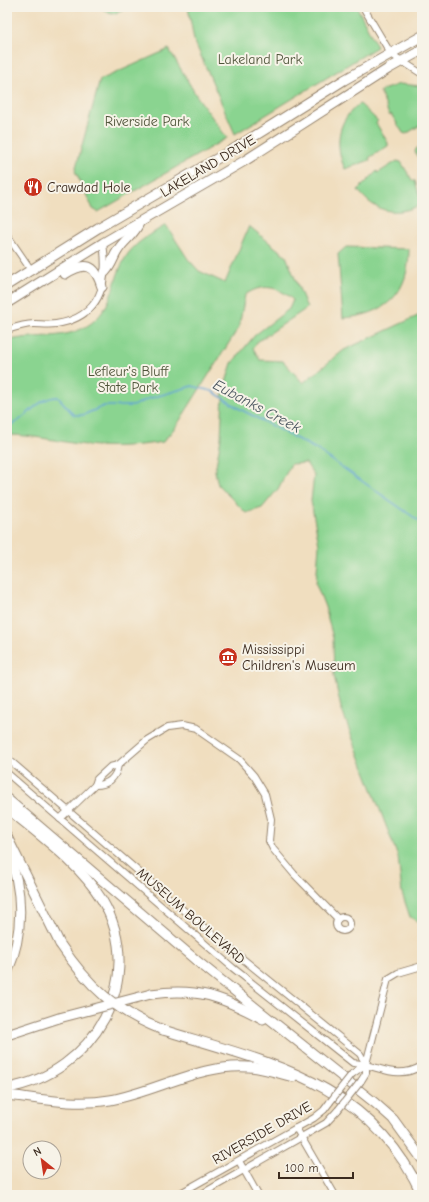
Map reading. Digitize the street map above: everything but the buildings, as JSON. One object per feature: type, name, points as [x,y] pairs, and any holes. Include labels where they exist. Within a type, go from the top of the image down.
[{"type":"highway","name":"LAKELAND DRIVE","points":[[7,285],[98,228],[422,36]]},
{"type":"highway","name":"LAKELAND DRIVE","points":[[7,303],[103,243],[246,160],[313,116],[422,50]]},
{"type":"highway","points":[[306,104],[313,116]]},
{"type":"highway","points":[[237,147],[246,160]]},
{"type":"highway","points":[[105,272],[110,267],[123,242],[136,230],[139,222]]},
{"type":"highway","points":[[98,228],[103,243]]},
{"type":"highway","points":[[31,270],[42,282],[52,282],[81,265],[88,266],[96,272],[102,287]]},
{"type":"highway","points":[[7,799],[136,910],[393,1119],[422,1159]]},
{"type":"highway","points":[[7,808],[76,868],[96,892],[102,902],[114,932],[117,947],[118,976],[109,1010],[83,1050],[72,1060],[47,1076],[31,1083],[7,1088]]},
{"type":"highway","points":[[7,837],[60,944],[81,974],[108,1000],[139,1021],[281,1066],[308,1079],[348,1102],[382,1133],[402,1157],[422,1195]]},
{"type":"highway","points":[[7,850],[17,880],[20,912],[17,942],[7,973]]},
{"type":"highway","points":[[7,1035],[59,1018],[151,994],[184,992],[221,997],[285,1031]]},
{"type":"highway","points":[[7,1095],[59,1101],[88,1102],[111,1100],[209,1071],[230,1067],[266,1069],[294,1077],[308,1079]]},
{"type":"street","points":[[362,7],[391,54],[404,60],[422,74]]},
{"type":"street","points":[[7,235],[31,270]]},
{"type":"street","points":[[7,330],[32,324],[53,325],[68,322],[90,308],[100,295],[105,272],[103,243]]},
{"type":"street","points":[[60,819],[95,786],[97,779],[110,766],[118,765],[147,740],[167,728],[182,726],[196,729],[239,758],[254,776],[265,794],[271,819],[269,841],[273,849],[294,874],[338,919]]},
{"type":"street","name":"MUSEUM BOULEVARD","points":[[7,758],[241,959],[360,1054],[366,1064]]},
{"type":"street","points":[[95,786],[104,785],[116,774],[118,765]]},
{"type":"street","name":"MUSEUM BOULEVARD","points":[[7,773],[238,972],[352,1063],[366,1064]]},
{"type":"street","points":[[422,966],[398,973],[388,979],[366,1064],[400,1074],[413,1071],[422,1066]]},
{"type":"street","name":"RIVERSIDE DRIVE","points":[[179,1195],[319,1114],[352,1074],[366,1064]]},
{"type":"street","name":"RIVERSIDE DRIVE","points":[[200,1195],[326,1123],[361,1081],[366,1073],[366,1064]]},
{"type":"street","points":[[296,1128],[335,1195]]},
{"type":"street","points":[[239,1161],[258,1195]]},
{"type":"green space","points":[[102,7],[127,7],[116,14],[105,11]]},
{"type":"green space","name":"Lakeland Park","points":[[188,7],[357,7],[377,47],[235,134],[194,40]]},
{"type":"green space","name":"Riverside Park","points":[[169,49],[196,95],[227,138],[98,212],[93,209],[75,171],[100,80]]},
{"type":"green space","points":[[399,84],[422,86],[422,124],[406,134],[403,133],[391,114],[389,115],[380,91]]},
{"type":"green space","points":[[360,104],[378,121],[376,123],[388,143],[388,146],[369,158],[370,160],[345,169],[339,151],[340,133],[346,117]]},
{"type":"green space","points":[[422,145],[422,163],[415,152],[416,149]]},
{"type":"green space","points":[[397,161],[401,162],[412,180],[415,181],[422,204],[404,211],[379,208],[365,198],[358,190],[377,171],[378,173]]},
{"type":"green space","name":"Lefleur's Bluff State Park","points":[[166,225],[188,259],[199,271],[225,283],[249,226],[286,256],[307,308],[257,342],[253,348],[260,360],[283,361],[303,383],[344,350],[422,314],[422,924],[410,917],[402,893],[398,857],[341,708],[334,676],[333,638],[325,607],[316,584],[319,545],[311,501],[314,475],[306,463],[291,464],[278,489],[262,508],[246,513],[218,485],[215,471],[221,438],[223,392],[232,363],[255,335],[289,309],[293,300],[282,292],[270,288],[258,289],[245,295],[239,327],[177,425],[163,442],[105,446],[86,445],[27,436],[7,435],[7,341],[27,337],[68,334],[87,326],[96,319],[107,304],[120,269],[128,254],[142,240]]},
{"type":"green space","points":[[346,247],[409,249],[405,278],[399,290],[392,299],[383,307],[371,312],[343,318],[338,254]]},
{"type":"waterway","name":"Eubanks Creek","points":[[7,426],[14,423],[37,405],[50,398],[58,397],[74,415],[83,415],[104,406],[133,406],[148,399],[192,386],[212,391],[240,409],[316,449],[422,523]]},
{"type":"place","name":"Crawdad Hole","points":[[33,187]]},
{"type":"place","name":"Mississippi Children's Museum","points":[[228,657]]}]
